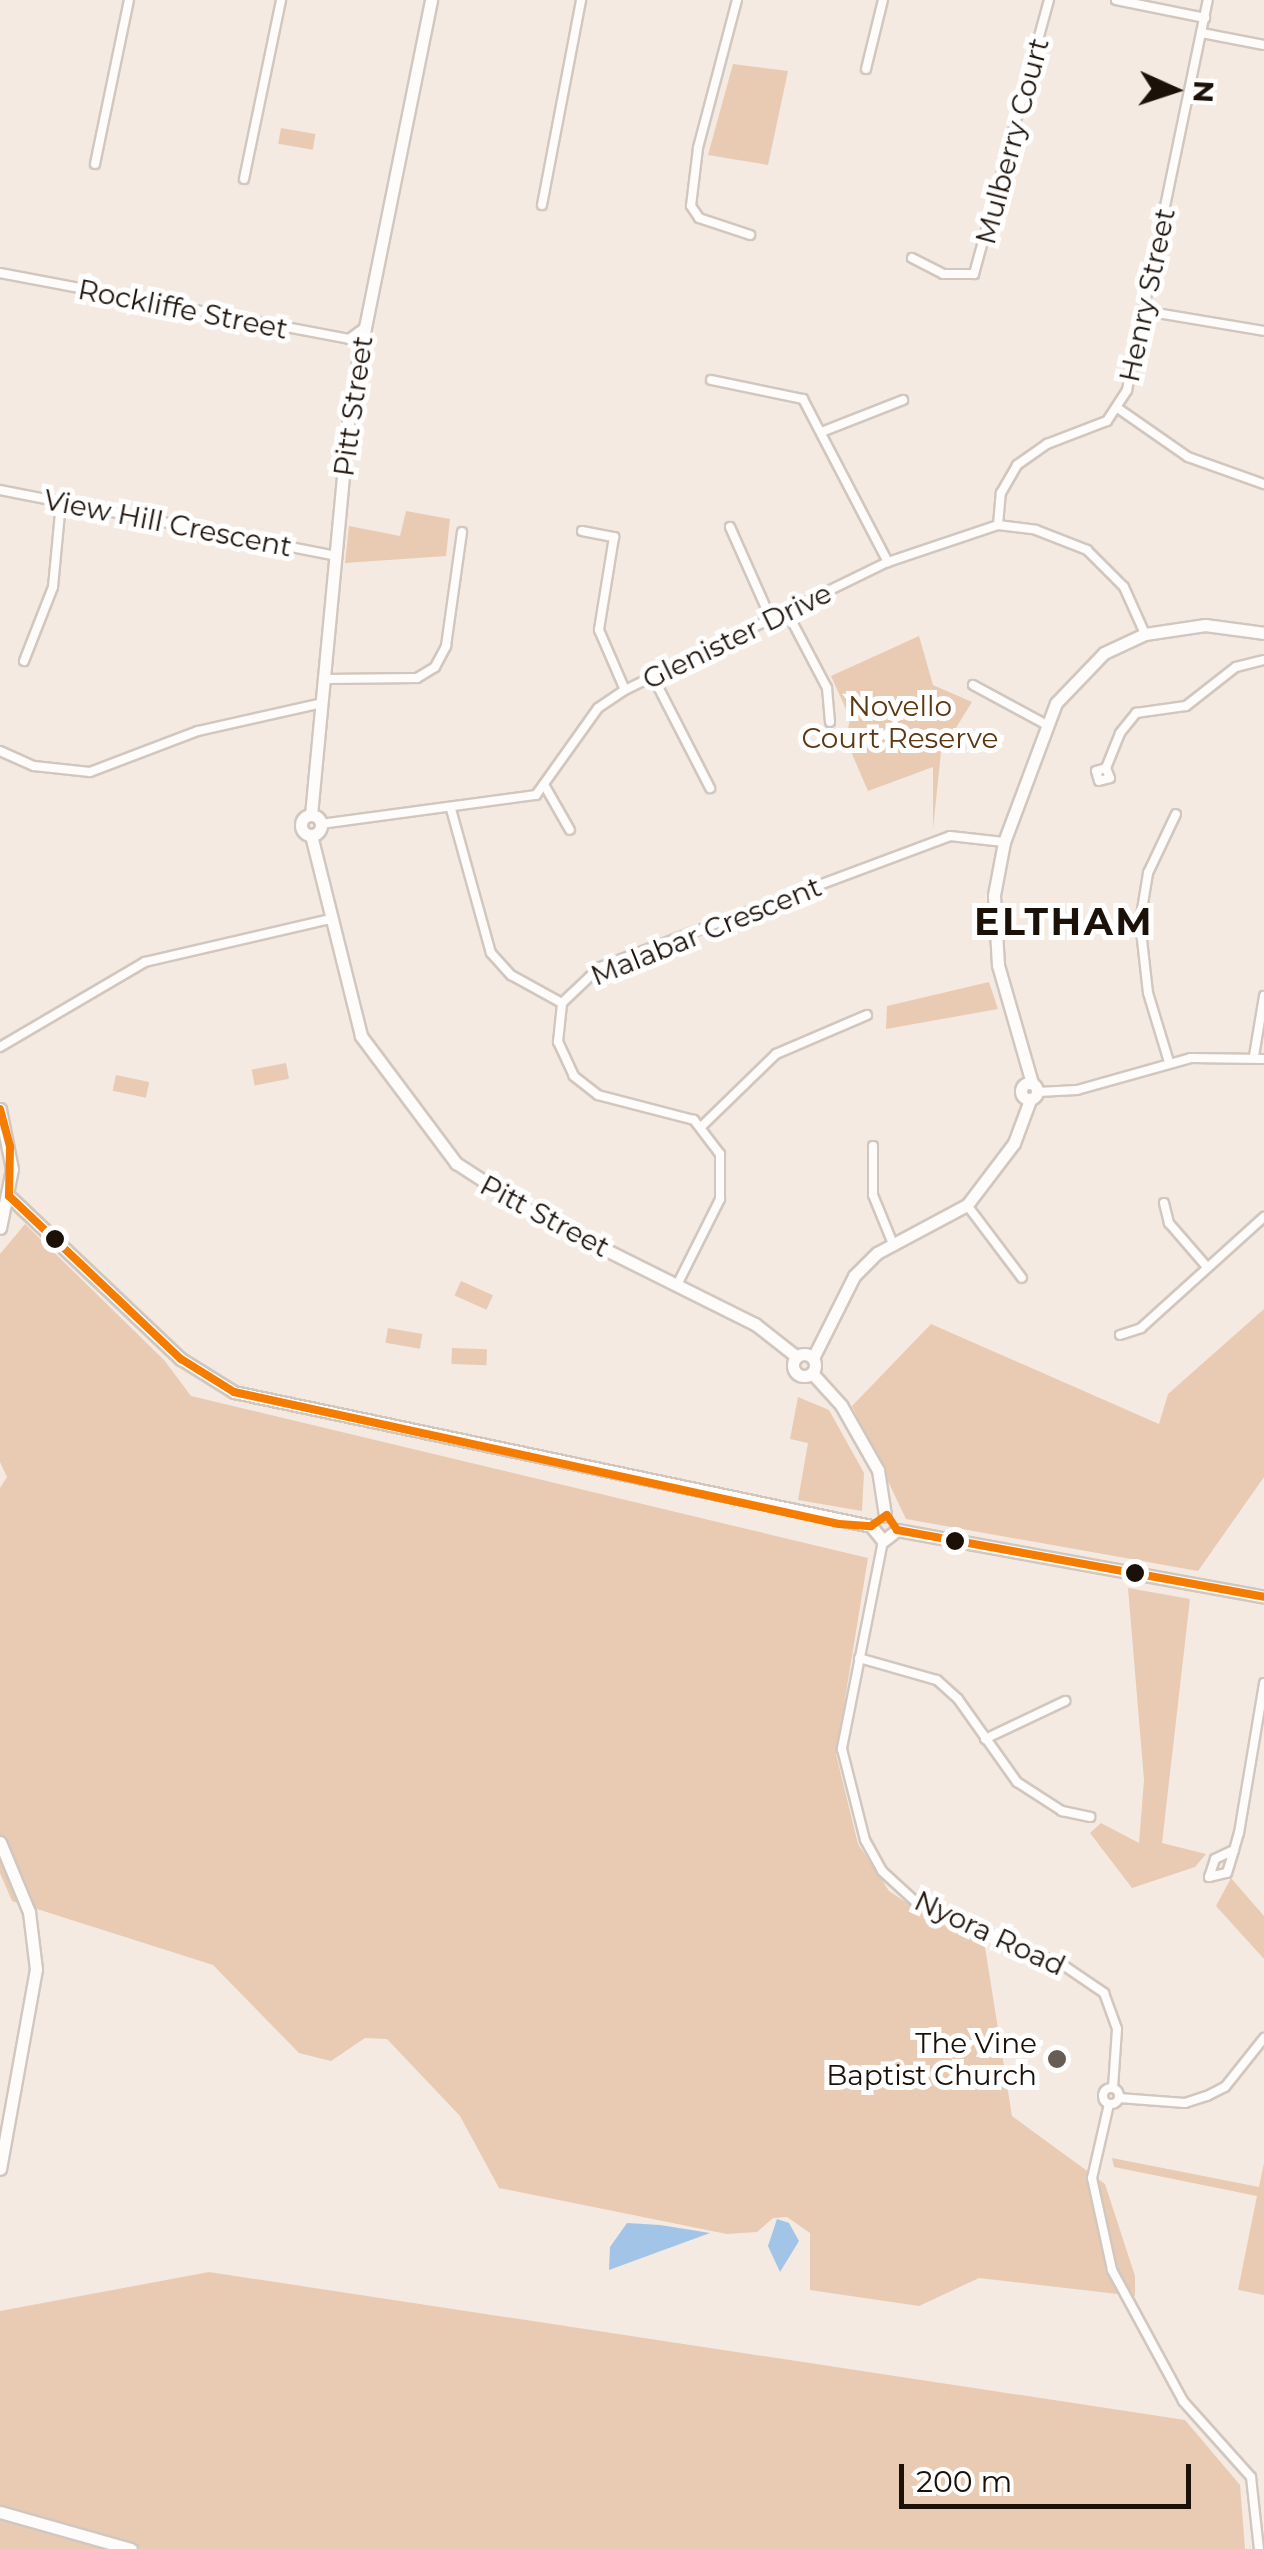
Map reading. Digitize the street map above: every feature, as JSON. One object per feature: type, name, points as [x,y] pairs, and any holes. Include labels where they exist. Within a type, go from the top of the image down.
[{"type":"street","points":[[95,164],[129,0]]},
{"type":"street","points":[[244,178],[281,0]]},
{"type":"street","name":"Pitt Street","points":[[431,0],[364,328],[335,556],[327,680],[318,704],[311,815],[301,825],[311,835],[361,1036],[456,1164],[536,1215],[755,1324],[797,1357],[796,1372],[812,1373]]},
{"type":"street","points":[[542,205],[581,0]]},
{"type":"street","points":[[737,0],[698,148],[694,214],[750,235]]},
{"type":"street","points":[[866,69],[883,0]]},
{"type":"street","name":"Mulberry Court","points":[[912,258],[943,274],[974,274],[1048,0]]},
{"type":"street","points":[[1116,0],[1205,18]]},
{"type":"street","name":"Henry Street","points":[[998,525],[1001,493],[1017,465],[1048,444],[1090,432],[1119,409],[1145,311],[1208,0]]},
{"type":"street","points":[[1202,33],[1264,44]]},
{"type":"street","name":"Rockliffe Street","points":[[0,273],[350,339],[364,328]]},
{"type":"street","points":[[1145,311],[1264,332]]},
{"type":"street","points":[[710,380],[803,399],[824,432],[888,562]]},
{"type":"street","points":[[824,432],[903,400]]},
{"type":"street","points":[[1119,409],[1188,457],[1264,484]]},
{"type":"street","name":"View Hill Crescent","points":[[0,490],[335,556]]},
{"type":"street","points":[[24,661],[53,586],[61,502]]},
{"type":"street","name":"Glenister Drive","points":[[546,788],[582,728],[626,690],[888,562],[998,525],[1036,530],[1087,550],[1124,587],[1145,634]]},
{"type":"street","points":[[730,527],[771,619]]},
{"type":"street","points":[[582,531],[614,537],[599,630],[626,690]]},
{"type":"street","points":[[327,680],[416,678],[435,667],[446,646],[462,532]]},
{"type":"street","points":[[787,612],[827,688],[830,722]]},
{"type":"street","points":[[1264,633],[1205,625],[1145,634],[1086,668],[1045,724],[1004,842],[994,936],[1023,1044],[1030,1092],[1020,1128],[967,1205],[893,1244],[854,1276],[813,1358],[812,1373],[841,1404],[878,1470],[885,1515],[897,1530],[1264,1596]]},
{"type":"street","points":[[1106,768],[1136,713],[1186,706],[1236,667],[1264,660]]},
{"type":"street","points":[[653,677],[710,788]]},
{"type":"street","points":[[973,684],[1045,724]]},
{"type":"street","points":[[0,752],[34,766],[90,772],[198,731],[318,704]]},
{"type":"street","points":[[311,835],[321,824],[451,808],[546,788],[570,830]]},
{"type":"street","points":[[451,808],[491,953],[511,975],[562,1002]]},
{"type":"street","points":[[1169,1062],[1148,993],[1140,922],[1148,874],[1176,814]]},
{"type":"street","points":[[311,815],[321,824]]},
{"type":"street","name":"Malabar Crescent","points":[[703,1125],[587,1089],[564,1062],[558,1042],[562,1002],[600,967],[950,836],[1004,842]]},
{"type":"street","points":[[0,1048],[145,962],[330,919]]},
{"type":"street","points":[[1030,1092],[1086,1088],[1169,1062],[1259,1057],[1264,996]]},
{"type":"street","points":[[678,1283],[723,1184],[720,1154],[703,1125],[776,1054],[867,1016]]},
{"type":"street","points":[[0,1109],[10,1147],[9,1196],[0,1228]]},
{"type":"street","points":[[873,1146],[873,1195],[893,1244]]},
{"type":"street","points":[[9,1196],[181,1359],[234,1392],[871,1526],[883,1541],[897,1530]]},
{"type":"street","points":[[1164,1203],[1169,1224],[1207,1267]]},
{"type":"street","points":[[967,1205],[1022,1278]]},
{"type":"street","points":[[1120,1335],[1141,1328],[1264,1217]]},
{"type":"street","points":[[797,1357],[813,1358]]},
{"type":"street","points":[[871,1526],[885,1515]]},
{"type":"street","name":"Nyora Road","points":[[883,1541],[842,1749],[872,1855],[896,1886],[940,1916],[1094,1983],[1116,2018],[1112,2088],[1102,2094],[1109,2104]]},
{"type":"street","points":[[859,1658],[937,1680],[985,1739],[999,1763],[1034,1796],[1090,1817]]},
{"type":"street","points":[[1234,1850],[1264,1683]]},
{"type":"street","points":[[985,1739],[1065,1701]]},
{"type":"street","points":[[0,1842],[29,1912],[36,1969],[0,2169]]},
{"type":"street","points":[[1260,2549],[1251,2478],[1183,2400],[1112,2270],[1092,2178],[1109,2104],[1118,2098],[1185,2103],[1207,2096],[1236,2076],[1264,2038]]},
{"type":"street","points":[[1112,2088],[1118,2098]]},
{"type":"street","points":[[0,2512],[132,2549]]},
{"type":"green space","points":[[733,64],[788,71],[768,165],[708,155]]},
{"type":"green space","points":[[281,128],[315,134],[313,150],[278,144]]},
{"type":"green space","points":[[406,511],[450,519],[446,556],[345,563],[349,526],[400,536]]},
{"type":"green space","name":"Novello Court Reserve","points":[[919,636],[933,685],[972,702],[941,752],[933,829],[933,767],[868,791],[846,740],[850,718],[831,676]]},
{"type":"green space","points":[[989,982],[998,1009],[886,1029],[887,1006]]},
{"type":"green space","points":[[286,1063],[289,1079],[255,1085],[252,1070]]},
{"type":"green space","points":[[116,1075],[149,1082],[146,1098],[113,1091]]},
{"type":"green space","points":[[25,1224],[164,1360],[191,1396],[868,1558],[836,1754],[858,1844],[889,1891],[934,1921],[984,1941],[1012,2116],[1105,2184],[1135,2276],[1135,2296],[979,2278],[919,2306],[810,2290],[810,2233],[787,2217],[773,2218],[757,2232],[727,2234],[499,2188],[460,2116],[387,2039],[365,2038],[331,2061],[299,2053],[213,1965],[12,1901],[0,1873],[0,1488],[7,1477],[0,1462],[0,1254]]},
{"type":"green space","points":[[461,1281],[493,1295],[486,1310],[454,1296]]},
{"type":"green space","points":[[1264,1309],[1264,1477],[1198,1571],[906,1519],[852,1406],[931,1324],[1159,1424],[1168,1394]]},
{"type":"green space","points":[[388,1328],[422,1334],[420,1349],[385,1343]]},
{"type":"green space","points":[[452,1348],[487,1349],[486,1365],[451,1364]]},
{"type":"green space","points":[[798,1397],[829,1410],[864,1473],[862,1511],[798,1500],[808,1443],[790,1439]]},
{"type":"green space","points":[[1128,1588],[1190,1599],[1162,1843],[1206,1854],[1195,1867],[1132,1888],[1090,1833],[1101,1823],[1139,1843],[1144,1780]]},
{"type":"green space","points":[[1231,1878],[1264,1916],[1264,1959],[1216,1906]]},
{"type":"green space","points":[[1112,2158],[1259,2187],[1264,2163],[1264,2295],[1238,2290],[1257,2196],[1114,2167]]},
{"type":"green space","points":[[209,2272],[1185,2420],[1240,2485],[1245,2549],[0,2549],[0,2311]]},
{"type":"water","points":[[777,2219],[789,2223],[799,2241],[780,2272],[768,2246]]},
{"type":"water","points":[[627,2223],[710,2233],[609,2270],[610,2247]]},
{"type":"transit line","points":[[0,1109],[10,1147],[9,1196],[181,1359],[234,1392],[839,1524],[871,1526],[887,1515],[897,1530],[1264,1597]]},
{"type":"place","name":"The Vine Baptist Church","points":[[1057,2059]]},
{"type":"district","name":"ELTHAM","points":[[1064,922]]}]
